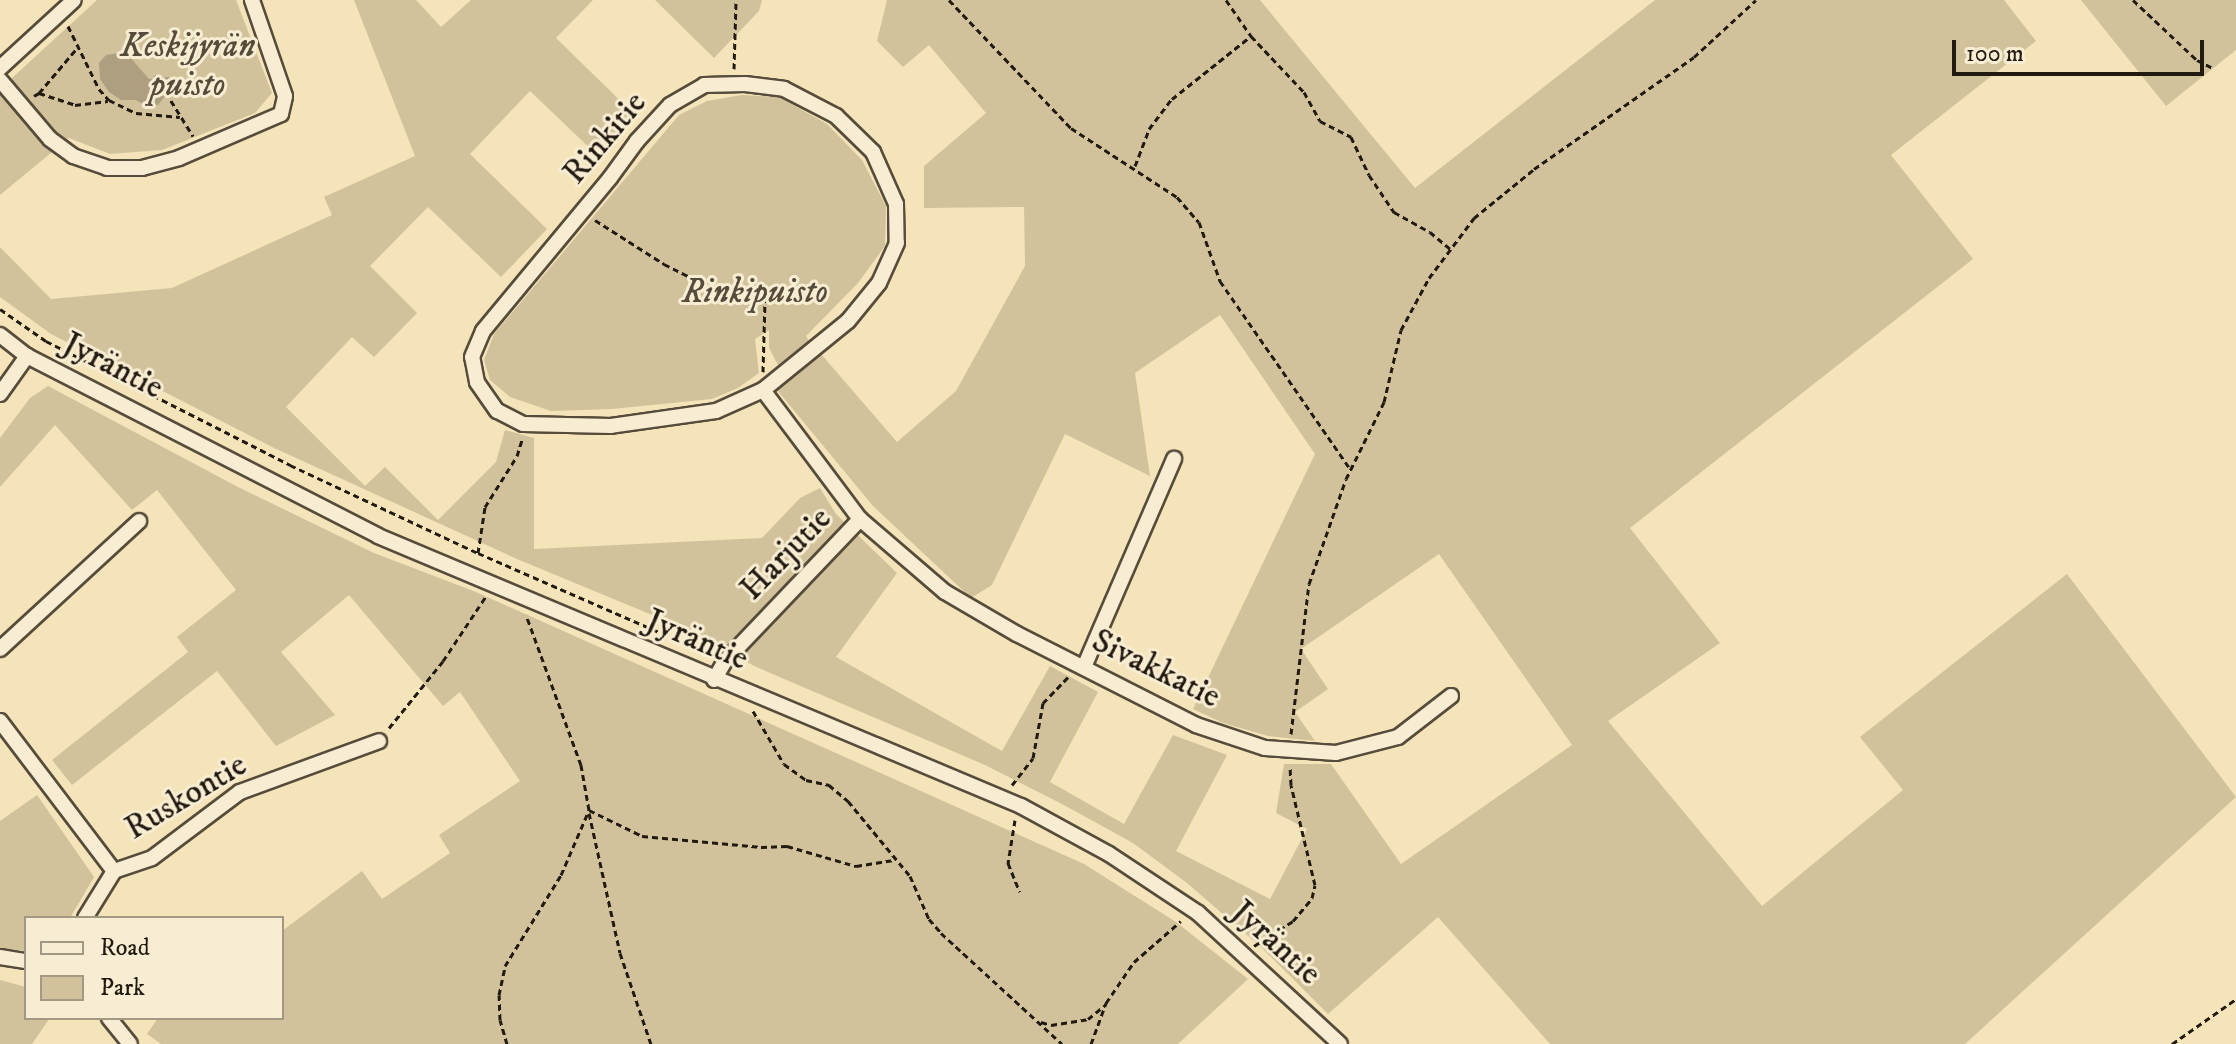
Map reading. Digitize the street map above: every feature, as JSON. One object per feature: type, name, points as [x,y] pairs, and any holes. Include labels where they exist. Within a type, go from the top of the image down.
[{"type":"street","points":[[0,68],[74,0]]},
{"type":"street","points":[[0,80],[50,139],[73,156],[107,168],[142,168],[202,149],[281,114],[285,96],[252,0]]},
{"type":"street","name":"Rinkitie","points":[[704,85],[784,89],[836,116],[873,152],[896,204],[897,243],[879,283],[848,321],[765,389],[716,411],[611,426],[523,424],[497,411],[477,382],[472,357],[483,331],[582,211],[670,105],[704,85]]},
{"type":"street","name":"Jyräntie","points":[[0,335],[27,356],[378,536],[714,680],[1021,806],[1109,854],[1198,913],[1243,951],[1340,1044]]},
{"type":"street","points":[[0,394],[27,356]]},
{"type":"street","name":"Harjutie","points":[[714,680],[725,661],[860,519],[765,389]]},
{"type":"street","points":[[1080,665],[1174,459]]},
{"type":"street","name":"Sivakkatie","points":[[860,519],[945,592],[1196,725],[1265,748],[1336,753],[1398,737],[1451,696]]},
{"type":"street","points":[[0,649],[139,521]]},
{"type":"street","points":[[0,721],[114,871],[86,916]]},
{"type":"street","name":"Ruskontie","points":[[114,871],[152,858],[190,834],[240,792],[379,741]]},
{"type":"street","points":[[0,957],[24,961]]},
{"type":"street","points":[[111,1020],[130,1044]]},
{"type":"path","points":[[733,85],[736,0]]},
{"type":"path","points":[[949,0],[1071,128],[1135,166],[1177,197],[1199,222],[1220,281],[1351,470]]},
{"type":"path","points":[[1226,0],[1251,36],[1304,92],[1320,121],[1351,137],[1369,175],[1394,212],[1430,232],[1450,249]]},
{"type":"path","points":[[1243,951],[1293,921],[1312,898],[1315,885],[1291,785],[1290,749],[1309,584],[1351,470],[1384,402],[1401,330],[1450,249],[1474,218],[1534,169],[1694,57],[1756,0]]},
{"type":"path","points":[[2133,0],[2197,60],[2213,68]]},
{"type":"path","points":[[62,12],[77,48],[99,89],[109,100],[136,113],[180,117]]},
{"type":"path","points":[[1135,166],[1149,129],[1172,99],[1251,36]]},
{"type":"path","points":[[20,104],[39,93],[77,48]]},
{"type":"path","points":[[155,75],[202,149]]},
{"type":"path","points":[[39,93],[75,105],[109,100]]},
{"type":"path","points":[[582,211],[664,264],[710,287]]},
{"type":"path","points":[[765,300],[761,352],[765,389]]},
{"type":"path","points":[[0,309],[46,341],[290,465],[478,553],[725,661]]},
{"type":"path","points":[[478,553],[485,507],[517,456],[523,424]]},
{"type":"path","points":[[379,741],[443,661],[492,585]]},
{"type":"path","points":[[518,597],[581,765],[620,953],[651,1044]]},
{"type":"path","points":[[1005,800],[1020,771],[1033,758],[1043,703],[1080,665]]},
{"type":"path","points":[[743,691],[784,764],[806,780],[829,785],[848,801],[918,887],[929,919],[941,933],[1062,1044]]},
{"type":"path","points":[[1020,892],[1008,863],[1011,829],[1021,806]]},
{"type":"path","points":[[589,810],[642,836],[761,847],[787,846],[856,866],[895,860]]},
{"type":"path","points":[[507,1044],[500,1020],[499,995],[505,966],[561,875],[589,810]]},
{"type":"path","points":[[1041,1022],[1051,1025],[1088,1019],[1106,1003],[1134,962],[1186,917],[1198,913]]},
{"type":"path","points":[[2172,1044],[2236,999]]},
{"type":"path","points":[[1091,1044],[1106,1003]]},
{"type":"green space","name":"Keskijyrän puisto","points":[[97,0],[236,0],[272,93],[255,113],[162,150],[110,154],[69,138],[0,195],[0,89]]},
{"type":"green space","points":[[354,0],[416,0],[441,27],[471,0],[593,0],[556,38],[637,117],[598,156],[530,91],[470,154],[547,229],[501,277],[428,207],[370,266],[417,313],[374,357],[352,337],[286,407],[365,486],[385,467],[438,520],[496,462],[505,430],[534,438],[534,549],[762,538],[800,498],[820,488],[836,514],[897,573],[836,657],[1002,751],[1050,666],[1098,692],[1050,782],[1124,824],[1173,735],[1227,755],[1176,851],[1270,899],[1307,829],[1276,813],[1284,764],[1331,764],[1401,864],[1572,745],[1439,554],[1301,649],[1328,689],[1295,712],[1315,741],[1268,736],[1223,723],[1193,709],[1315,454],[1220,315],[1135,373],[1150,476],[1065,434],[992,585],[971,598],[873,506],[777,390],[821,354],[897,442],[956,391],[1025,266],[1024,207],[924,208],[924,166],[986,113],[929,45],[903,67],[877,41],[887,0],[1260,0],[1415,188],[1655,0],[2004,0],[2036,41],[1891,155],[1973,259],[1630,528],[1720,643],[1608,721],[1762,906],[1903,790],[1860,737],[2067,574],[2236,797],[1965,1044],[1550,1044],[1438,917],[1328,1014],[1261,947],[1187,883],[1133,843],[1062,804],[985,765],[754,666],[710,639],[517,559],[272,447],[51,334],[0,297],[0,247],[51,299],[172,288],[332,215],[324,197],[415,156]]},
{"type":"green space","points":[[655,0],[762,0],[759,11],[714,58]]},
{"type":"green space","points":[[2081,0],[2236,0],[2236,50],[2166,106]]},
{"type":"green space","name":"Rinkipuisto","points":[[742,95],[779,97],[827,124],[862,160],[886,206],[885,246],[858,283],[806,336],[809,341],[778,365],[769,348],[769,330],[755,339],[759,373],[738,388],[712,399],[612,409],[551,411],[510,397],[490,380],[484,360],[494,334],[679,115],[707,101]]},
{"type":"green space","points":[[48,386],[238,487],[374,553],[476,592],[1084,864],[1176,922],[1248,979],[1178,1044],[161,1044],[147,1034],[157,1020],[284,1020],[284,930],[362,871],[382,899],[450,853],[439,835],[520,781],[460,692],[443,706],[349,595],[281,652],[335,715],[276,746],[217,671],[72,785],[52,760],[188,652],[177,637],[236,590],[157,490],[132,510],[55,425],[0,487],[0,438],[30,398]]},
{"type":"green space","points":[[37,795],[94,877],[71,916],[24,916],[24,951],[0,948],[0,821]]},
{"type":"green space","points":[[0,980],[24,986],[24,1020],[49,1020],[32,1044],[0,1044]]},
{"type":"shaded area","points":[[120,53],[129,56],[149,79],[169,77],[175,84],[158,105],[146,106],[136,100],[121,100],[109,92],[100,79],[99,63],[106,55]]}]
